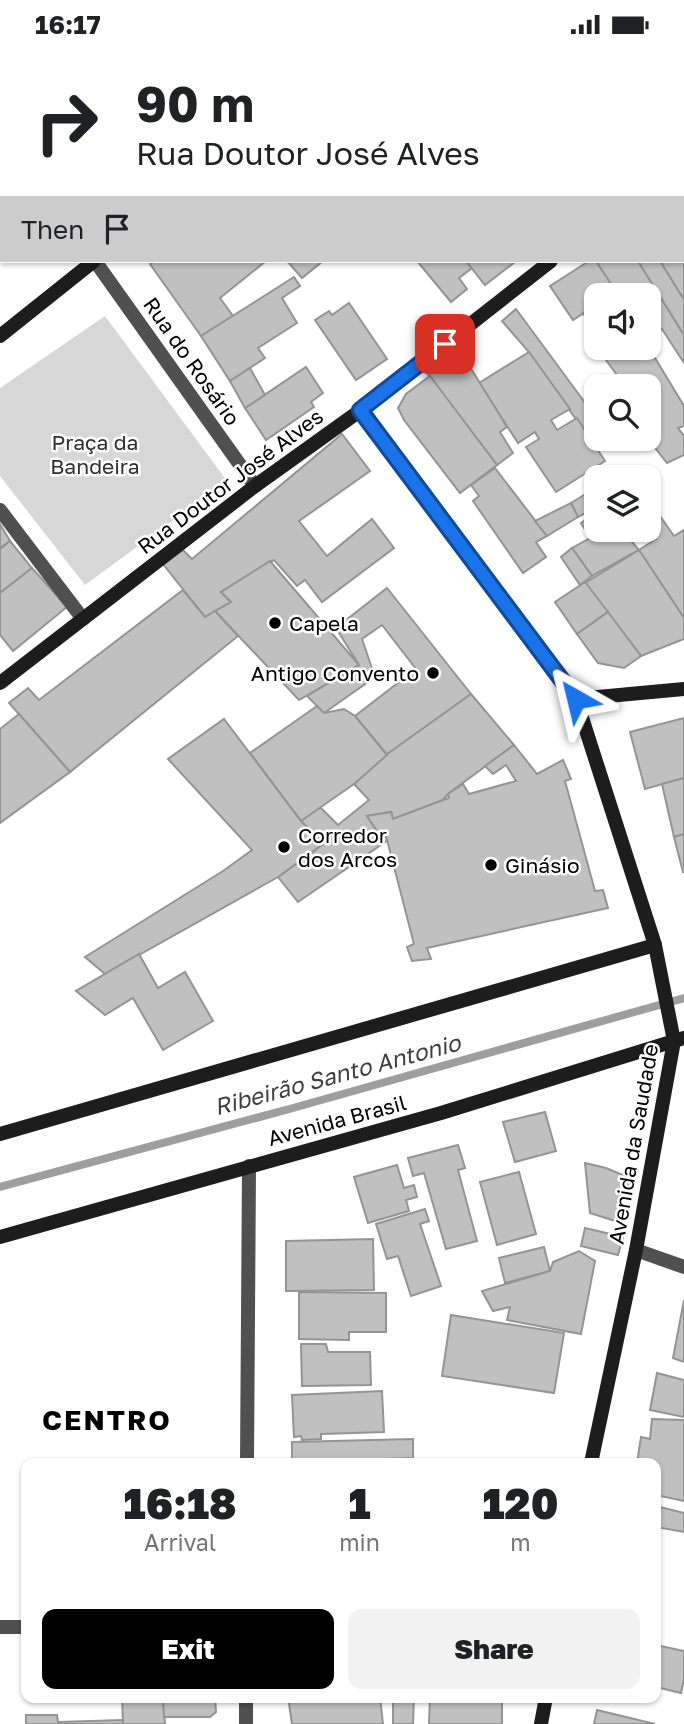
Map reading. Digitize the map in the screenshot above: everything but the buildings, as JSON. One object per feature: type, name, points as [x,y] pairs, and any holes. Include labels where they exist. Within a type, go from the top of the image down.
[{"type":"main road","points":[[0,336],[92,263]]},
{"type":"main road","name":"Rua Doutor José Alves","points":[[0,683],[255,486],[360,410],[548,263]]},
{"type":"main road","points":[[576,699],[684,688]]},
{"type":"main road","name":"Avenida da Saudade","points":[[576,699],[655,945],[669,1014],[679,1039],[593,1458]]},
{"type":"main road","points":[[0,1134],[655,945]]},
{"type":"main road","name":"Avenida Brasil","points":[[0,1237],[440,1114],[679,1039]]},
{"type":"main road","points":[[541,1724],[545,1703]]},
{"type":"street","name":"Rua do Rosário","points":[[96,263],[255,486]]},
{"type":"street","name":"Avenida da Saudade","points":[[360,410],[576,699]]},
{"type":"street","points":[[0,510],[83,619]]},
{"type":"street","points":[[247,1458],[249,1166]]},
{"type":"street","points":[[636,1249],[684,1267]]},
{"type":"street","points":[[0,1627],[21,1627]]},
{"type":"street","points":[[246,1703],[246,1724]]},
{"type":"green space","name":"Praça da Bandeira","points":[[105,316],[227,481],[85,585],[0,476],[0,388]]},
{"type":"waterway","name":"Ribeirão Santo Antonio","points":[[0,1187],[684,998]]},
{"type":"place","name":"Capela","points":[[275,623]]},
{"type":"place","name":"Antigo Convento","points":[[433,673]]},
{"type":"place","name":"Corredor dos Arcos","points":[[284,847]]},
{"type":"place","name":"Ginásio","points":[[491,865]]},
{"type":"district","name":"CENTRO","points":[[107,1419]]},
{"type":"route","points":[[445,344],[360,410],[576,699]]}]
